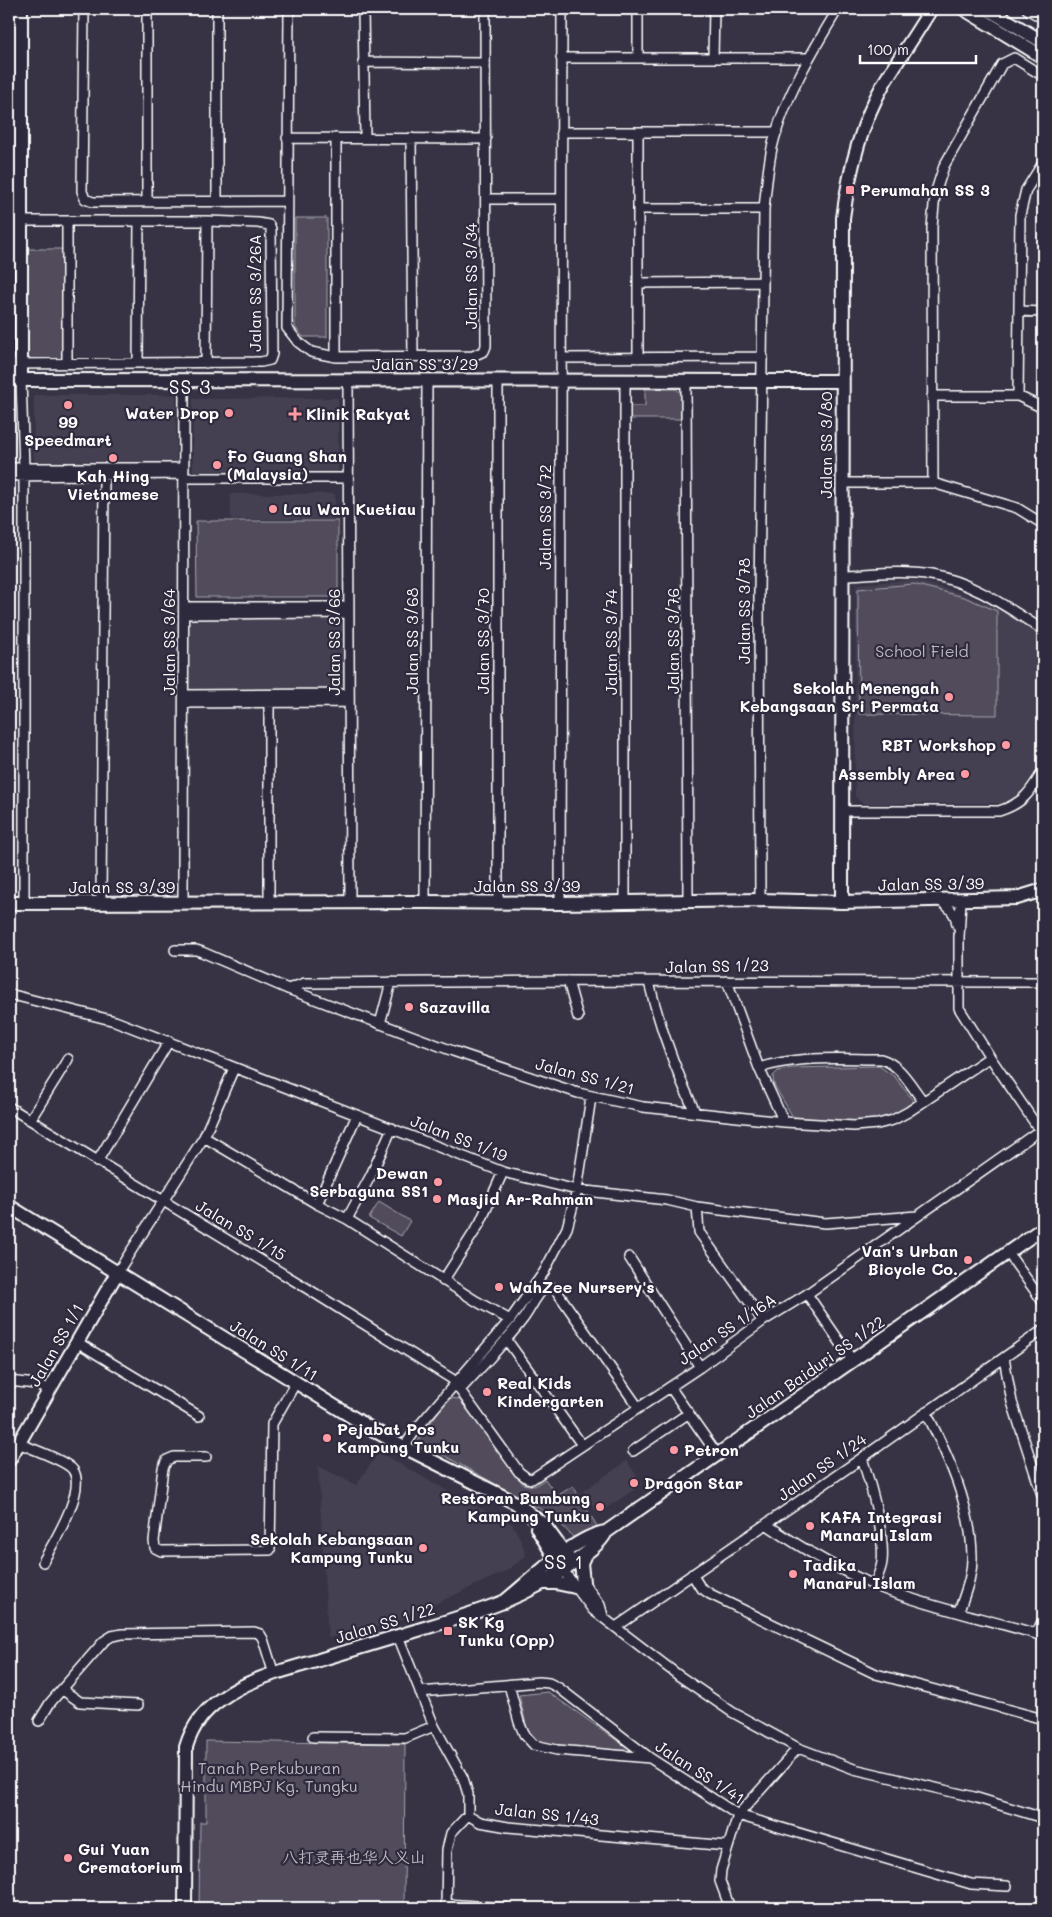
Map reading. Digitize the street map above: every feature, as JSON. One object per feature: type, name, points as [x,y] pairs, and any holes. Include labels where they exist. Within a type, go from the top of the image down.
[{"type":"street","points":[[21,9],[15,107],[15,208],[21,221],[15,380],[24,472],[24,904]]},
{"type":"street","points":[[84,9],[82,191],[85,199],[93,202],[287,201],[289,9]]},
{"type":"street","points":[[147,9],[148,202]]},
{"type":"street","points":[[217,9],[218,202]]},
{"type":"street","points":[[363,9],[365,137]]},
{"type":"street","name":"Jalan SS 3/34","points":[[287,201],[287,328],[298,342],[311,352],[336,357],[413,357],[473,356],[484,351],[486,346],[485,9]]},
{"type":"street","name":"Jalan SS 3/72","points":[[560,903],[562,9]]},
{"type":"street","points":[[638,9],[638,58]]},
{"type":"street","points":[[713,58],[714,9]]},
{"type":"street","name":"Jalan SS 3/78","points":[[760,900],[759,577],[764,209],[767,173],[777,132],[809,58],[838,9]]},
{"type":"street","name":"Jalan SS 3/80","points":[[842,902],[842,381],[844,218],[851,167],[863,130],[880,92],[931,9]]},
{"type":"street","points":[[964,9],[1043,57]]},
{"type":"street","points":[[988,9],[1043,42]]},
{"type":"street","points":[[1027,9],[1043,18]]},
{"type":"street","points":[[561,58],[809,58]]},
{"type":"street","points":[[933,483],[932,227],[935,194],[949,155],[1002,64],[1014,58],[1043,76]]},
{"type":"street","points":[[363,62],[485,63]]},
{"type":"street","points":[[561,132],[777,132]]},
{"type":"street","points":[[638,132],[638,358]]},
{"type":"street","points":[[287,138],[486,139]]},
{"type":"street","points":[[336,138],[336,357]]},
{"type":"street","points":[[410,138],[413,357]]},
{"type":"street","points":[[1018,396],[1021,209],[1026,190],[1040,174],[1043,163]]},
{"type":"street","points":[[486,199],[561,199]]},
{"type":"street","points":[[638,209],[764,209]]},
{"type":"street","name":"Jalan SS 3/26A","points":[[15,364],[261,362],[270,360],[272,354],[271,229],[269,225],[207,222],[21,221]]},
{"type":"street","points":[[66,221],[67,363]]},
{"type":"street","points":[[138,363],[139,222]]},
{"type":"street","points":[[206,363],[207,222]]},
{"type":"street","points":[[638,283],[764,282]]},
{"type":"street","points":[[1019,311],[1043,312]]},
{"type":"street","points":[[561,358],[763,357]]},
{"type":"street","name":"Jalan SS 3/29","points":[[15,380],[842,381]]},
{"type":"street","name":"Jalan SS 3/64","points":[[183,903],[184,380]]},
{"type":"street","name":"Jalan SS 3/66","points":[[348,380],[350,902]]},
{"type":"street","name":"Jalan SS 3/68","points":[[425,902],[427,380]]},
{"type":"street","name":"Jalan SS 3/70","points":[[498,381],[498,902]]},
{"type":"street","name":"Jalan SS 3/74","points":[[625,902],[626,381]]},
{"type":"street","name":"Jalan SS 3/76","points":[[686,381],[688,902]]},
{"type":"street","points":[[932,396],[1018,396],[1043,408]]},
{"type":"street","points":[[9,468],[24,472],[104,476],[184,473]]},
{"type":"street","points":[[9,476],[24,472],[54,469],[348,478]]},
{"type":"street","points":[[101,903],[104,476]]},
{"type":"street","points":[[842,483],[933,483],[1017,508],[1043,524]]},
{"type":"street","points":[[843,575],[915,573],[953,580],[989,596],[1043,630]]},
{"type":"street","points":[[184,610],[349,610]]},
{"type":"street","points":[[184,699],[349,698]]},
{"type":"street","points":[[184,699],[268,702],[349,698]]},
{"type":"street","points":[[268,702],[269,903]]},
{"type":"street","points":[[843,811],[999,811],[1012,807],[1021,801],[1028,794],[1043,771]]},
{"type":"street","name":"Jalan SS 3/39","points":[[9,904],[560,903],[760,900],[842,902],[940,901],[1017,898],[1043,890]]},
{"type":"street","points":[[961,900],[959,1008],[990,1057],[1042,1131]]},
{"type":"street","points":[[940,901],[954,913],[957,920],[959,937]]},
{"type":"street","name":"Jalan SS 1/21","points":[[175,950],[196,950],[202,952],[288,989],[453,1051],[591,1096],[643,1107],[784,1122],[854,1126],[878,1124],[893,1120],[990,1057]]},
{"type":"street","points":[[568,981],[578,1017]]},
{"type":"street","points":[[728,981],[759,1068],[784,1122]]},
{"type":"street","points":[[380,1024],[391,982]]},
{"type":"street","name":"Jalan SS 1/23","points":[[288,989],[305,983],[391,982],[1043,982]]},
{"type":"street","points":[[649,982],[658,1022],[674,1067],[695,1112]]},
{"type":"street","name":"Jalan SS 1/19","points":[[9,994],[115,1021],[503,1172],[577,1190],[667,1200],[697,1207],[825,1223],[917,1216]]},
{"type":"street","points":[[97,1162],[168,1041]]},
{"type":"street","points":[[30,1120],[68,1059]]},
{"type":"street","points":[[759,1068],[798,1059],[881,1059],[890,1062],[897,1068],[923,1101]]},
{"type":"street","points":[[117,1273],[204,1137],[234,1068]]},
{"type":"street","points":[[458,1386],[510,1320],[544,1272],[567,1228],[577,1190],[591,1096]]},
{"type":"street","name":"Jalan SS 1/15","points":[[9,1107],[334,1305],[458,1386]]},
{"type":"street","points":[[317,1204],[357,1115]]},
{"type":"street","points":[[347,1219],[371,1175],[392,1128]]},
{"type":"street","name":"Jalan SS 1/16A","points":[[458,1386],[519,1472],[532,1479],[700,1367],[763,1321],[807,1294],[1042,1131]]},
{"type":"street","points":[[204,1137],[317,1204],[347,1219],[443,1281],[510,1320]]},
{"type":"street","points":[[443,1281],[480,1223],[503,1172]]},
{"type":"street","name":"Jalan SS 1/11","points":[[9,1206],[331,1405],[404,1448],[501,1495],[538,1518],[564,1562]]},
{"type":"street","points":[[697,1207],[699,1232],[763,1321]]},
{"type":"street","name":"Jalan Baiduri SS 1/22","points":[[606,1532],[1043,1228]]},
{"type":"street","points":[[1008,1253],[1043,1302]]},
{"type":"street","points":[[629,1257],[700,1367]]},
{"type":"street","name":"Jalan SS 1/1","points":[[9,1460],[117,1273]]},
{"type":"street","points":[[404,1448],[417,1428],[506,1339],[524,1318],[541,1292],[550,1286],[558,1293],[638,1407]]},
{"type":"street","points":[[807,1294],[853,1360]]},
{"type":"street","name":"Jalan SS 1/24","points":[[616,1627],[862,1458],[1043,1330]]},
{"type":"street","points":[[506,1339],[582,1445]]},
{"type":"street","points":[[77,1342],[199,1416]]},
{"type":"street","points":[[1004,1358],[1012,1402],[1043,1498]]},
{"type":"street","points":[[9,1381],[36,1384],[49,1390]]},
{"type":"street","points":[[206,1457],[174,1457],[167,1460],[162,1477],[154,1541],[155,1548],[161,1551],[270,1550],[272,1424],[296,1382]]},
{"type":"street","points":[[670,1386],[717,1454]]},
{"type":"street","points":[[926,1412],[959,1488],[969,1529],[972,1556],[970,1580],[959,1611]]},
{"type":"street","points":[[633,1451],[689,1413]]},
{"type":"street","points":[[18,1443],[66,1464],[73,1470],[77,1480],[75,1495],[60,1531],[42,1562]]},
{"type":"street","points":[[862,1458],[870,1482],[882,1546],[882,1563],[874,1585]]},
{"type":"street","points":[[766,1524],[834,1566],[874,1585],[939,1607],[1040,1635],[1043,1620]]},
{"type":"street","points":[[545,1532],[560,1540],[583,1548],[579,1584],[556,1583],[541,1579],[545,1553],[545,1532]]},
{"type":"street","name":"Jalan SS 1/22","points":[[184,1908],[185,1757],[191,1733],[209,1709],[239,1688],[274,1674],[504,1602],[541,1579],[583,1548],[602,1540],[606,1532]]},
{"type":"street","points":[[564,1562],[579,1584],[600,1604],[603,1616],[616,1627],[678,1675],[732,1712],[798,1748],[854,1769],[974,1797],[1043,1818]]},
{"type":"street","points":[[692,1574],[700,1587],[710,1594],[876,1674],[1043,1719]]},
{"type":"street","points":[[39,1721],[50,1703],[104,1641],[112,1636],[122,1634],[254,1632],[260,1634],[263,1638],[274,1674]]},
{"type":"street","points":[[398,1636],[434,1726],[463,1778],[468,1794],[468,1816],[451,1833],[447,1850],[446,1906],[505,1908]]},
{"type":"street","name":"Jalan SS 1/41","points":[[420,1692],[539,1682],[549,1683],[559,1688],[650,1758],[738,1815],[971,1884],[1007,1886]]},
{"type":"street","points":[[509,1685],[521,1728],[534,1745],[557,1750],[650,1758]]},
{"type":"street","points":[[63,1690],[80,1702],[138,1705]]},
{"type":"street","points":[[313,1737],[405,1738],[434,1726]]},
{"type":"street","points":[[730,1908],[720,1881],[721,1870],[738,1815],[798,1748]]},
{"type":"street","name":"Jalan SS 1/43","points":[[468,1816],[480,1822],[508,1827],[728,1846]]},
{"type":"shaded area","points":[[34,395],[176,395],[176,466],[34,466]]},
{"type":"shaded area","points":[[338,398],[338,474],[193,475],[193,399]]},
{"type":"shaded area","points":[[231,494],[335,494],[335,519],[231,519]]},
{"type":"shaded area","name":"Sekolah Menengah Kebangsaan Sri Permata","points":[[914,580],[963,594],[998,608],[1043,636],[1043,759],[1024,788],[1014,799],[1004,803],[864,804],[855,797],[856,584]]},
{"type":"shaded area","points":[[343,615],[343,689],[188,689],[188,616]]},
{"type":"shaded area","name":"Sekolah Kebangsaan Kampung Tunku","points":[[379,1452],[467,1502],[512,1524],[521,1540],[526,1556],[506,1571],[394,1623],[328,1638],[318,1466],[356,1485]]},
{"type":"shaded area","points":[[627,1461],[642,1484],[598,1514],[583,1491]]},
{"type":"green space","points":[[9,108],[15,108],[15,161],[9,161]]},
{"type":"green space","points":[[295,218],[327,218],[327,337],[303,337],[295,327]]},
{"type":"green space","points":[[28,249],[64,249],[64,359],[28,359]]},
{"type":"green space","points":[[645,389],[676,389],[681,393],[681,419],[630,419],[630,406],[645,406]]},
{"type":"green space","points":[[196,521],[338,521],[338,597],[197,597]]},
{"type":"green space","name":"School Field","points":[[913,584],[964,597],[997,611],[997,715],[859,714],[858,589]]},
{"type":"green space","points":[[879,1066],[895,1077],[915,1103],[894,1117],[856,1122],[793,1117],[774,1085],[773,1076],[778,1071],[792,1068]]},
{"type":"green space","points":[[379,1202],[410,1221],[401,1236],[369,1218]]},
{"type":"green space","points":[[448,1398],[459,1399],[523,1484],[535,1486],[545,1479],[557,1496],[573,1486],[597,1526],[582,1536],[573,1537],[553,1516],[418,1441]]},
{"type":"green space","points":[[548,1692],[632,1751],[580,1748],[530,1741],[519,1695]]},
{"type":"green space","name":"八打灵再也华人义山","points":[[206,1741],[405,1744],[404,1908],[199,1908],[200,1822],[206,1822]]},
{"type":"place","name":"Perumahan SS 3","points":[[850,190]]},
{"type":"place","name":"99 Speedmart","points":[[68,405]]},
{"type":"place","name":"Water Drop","points":[[229,413]]},
{"type":"place","name":"Klinik Rakyat","points":[[295,414]]},
{"type":"place","name":"Kah Hing Vietnamese","points":[[113,458]]},
{"type":"place","name":"Fo Guang Shan (Malaysia)","points":[[217,465]]},
{"type":"place","name":"Lau Wan Kuetiau","points":[[273,509]]},
{"type":"place","name":"Sekolah Menengah Kebangsaan Sri Permata","points":[[949,697]]},
{"type":"place","name":"RBT Workshop","points":[[1006,745]]},
{"type":"place","name":"Assembly Area","points":[[965,774]]},
{"type":"place","name":"Sazavilla","points":[[409,1007]]},
{"type":"place","name":"Dewan Serbaguna SS1","points":[[438,1182]]},
{"type":"place","name":"Masjid Ar-Rahman","points":[[437,1199]]},
{"type":"place","name":"Van's Urban Bicycle Co.","points":[[968,1260]]},
{"type":"place","name":"WahZee Nursery's","points":[[499,1287]]},
{"type":"place","name":"Real Kids Kindergarten","points":[[487,1392]]},
{"type":"place","name":"Pejabat Pos Kampung Tunku","points":[[327,1438]]},
{"type":"place","name":"Petron","points":[[674,1450]]},
{"type":"place","name":"Dragon Star","points":[[634,1483]]},
{"type":"place","name":"Restoran Bumbung Kampung Tunku","points":[[600,1507]]},
{"type":"place","name":"KAFA Integrasi Manarul Islam","points":[[810,1526]]},
{"type":"place","name":"Sekolah Kebangsaan Kampung Tunku","points":[[423,1548]]},
{"type":"place","name":"Tadika Manarul Islam","points":[[793,1574]]},
{"type":"place","name":"SK Kg Tunku (Opp)","points":[[448,1631]]},
{"type":"place","name":"Gui Yuan Crematorium","points":[[68,1858]]},
{"type":"district","name":"SS 3","points":[[190,387]]},
{"type":"district","name":"SS 1","points":[[564,1562]]},
{"type":"park label","name":"Tanah Perkuburan Hindu MBPJ Kg. Tungku","points":[[269,1777]]}]
